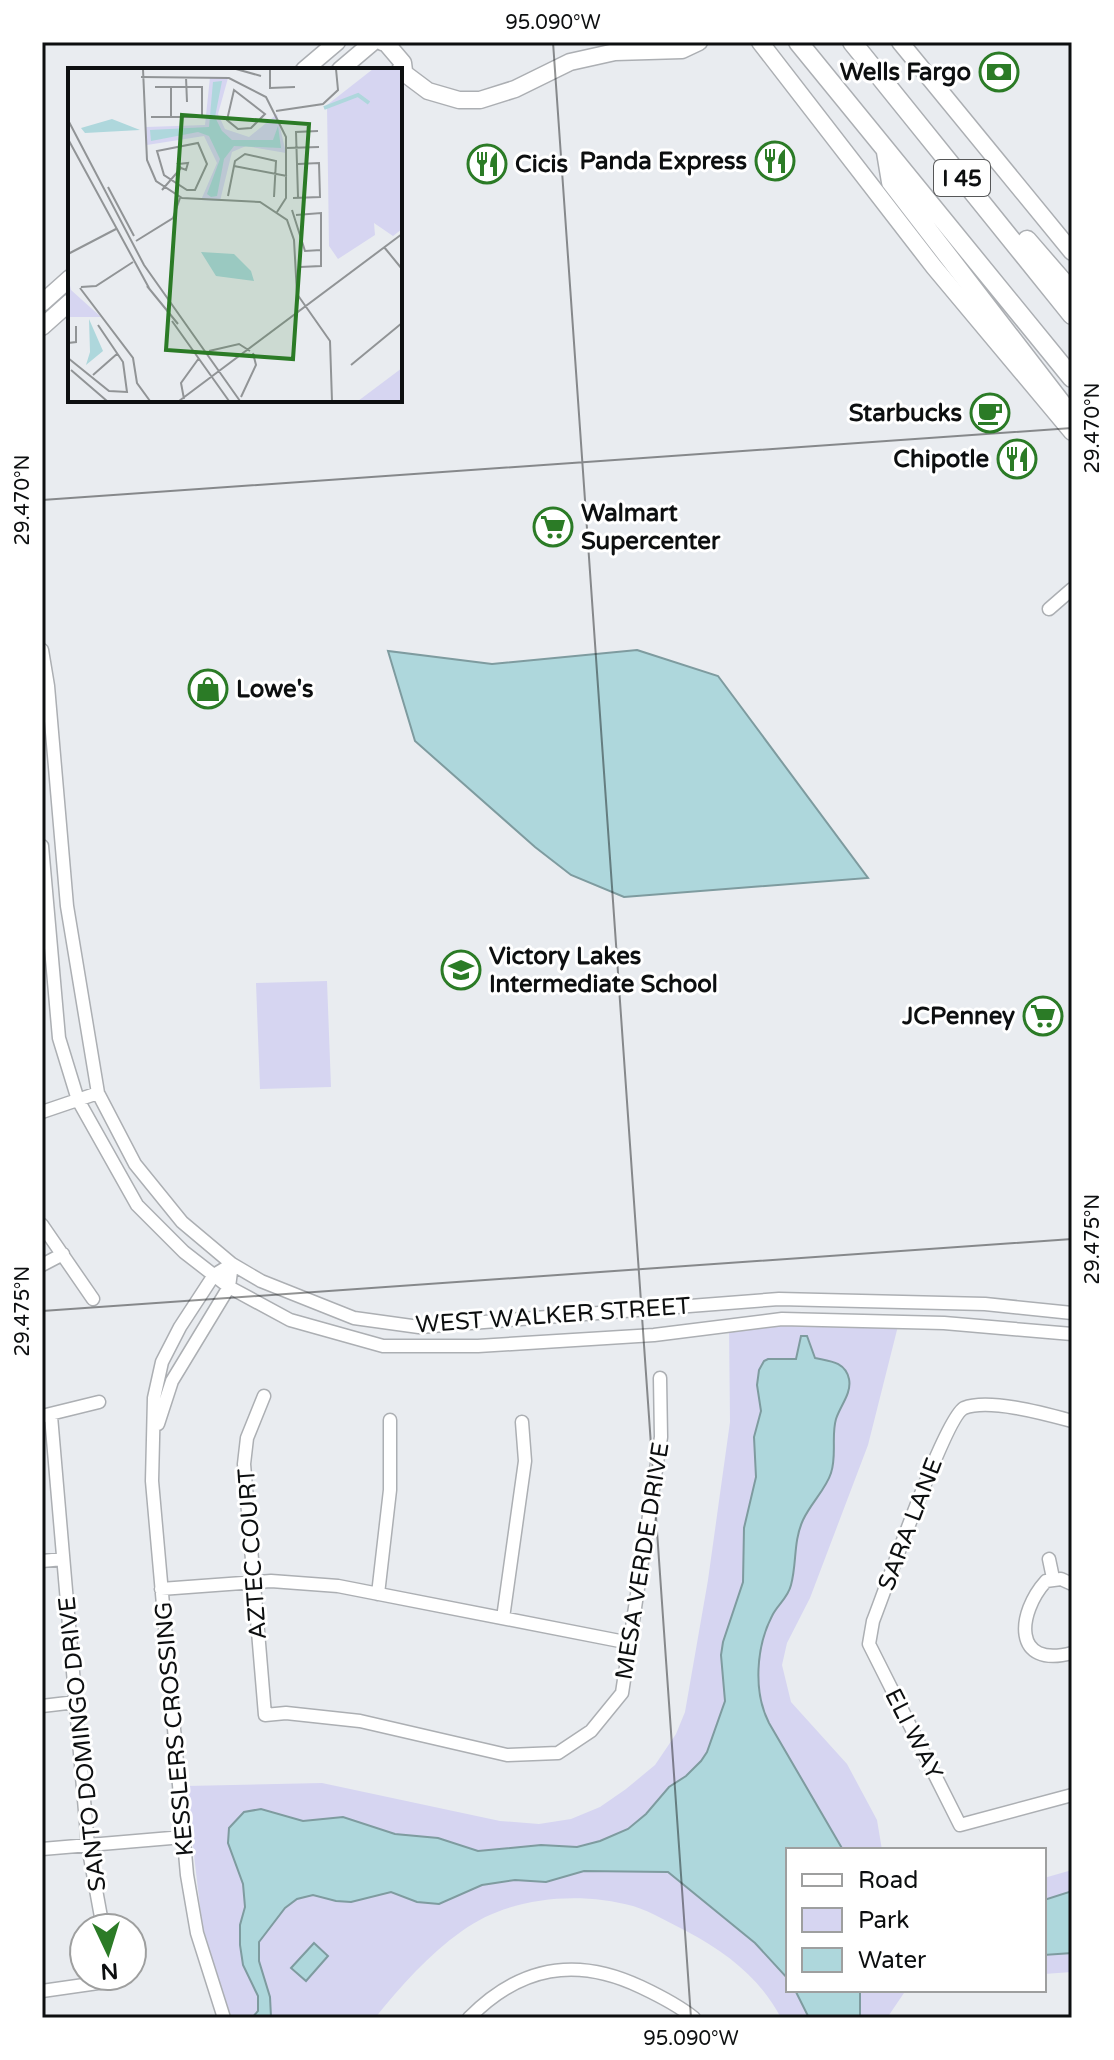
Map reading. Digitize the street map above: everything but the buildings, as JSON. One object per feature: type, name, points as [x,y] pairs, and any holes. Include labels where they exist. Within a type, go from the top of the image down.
[{"type":"highway","name":"I 45","points":[[798,42],[1072,378]]},
{"type":"highway","name":"I 45","points":[[852,42],[1072,315]]},
{"type":"highway","points":[[934,143],[1007,217],[1072,292]]},
{"type":"highway","points":[[886,149],[891,182],[1072,417]]},
{"type":"main road","points":[[306,68],[337,42]]},
{"type":"main road","points":[[338,68],[353,42]]},
{"type":"main road","points":[[340,68],[378,42],[386,43],[403,63],[402,68]]},
{"type":"main road","points":[[402,72],[428,91],[459,100],[480,100],[515,89],[570,62],[615,52],[682,50],[699,42]]},
{"type":"main road","points":[[760,42],[934,267],[1072,432]]},
{"type":"main road","points":[[900,42],[1072,252]]},
{"type":"main road","points":[[42,303],[68,280]]},
{"type":"main road","points":[[42,327],[68,304]]},
{"type":"street","points":[[1049,609],[1072,589]]},
{"type":"street","name":"WEST WALKER STREET","points":[[42,650],[48,686],[67,906],[98,1093],[135,1164],[182,1222],[232,1264],[261,1281],[354,1318],[419,1327],[779,1299],[985,1304],[1072,1313]]},
{"type":"street","name":"WEST WALKER STREET","points":[[42,846],[59,1038],[78,1100],[137,1205],[184,1252],[229,1287],[290,1320],[383,1346],[478,1346],[654,1335],[782,1319],[944,1323],[1072,1334]]},
{"type":"street","points":[[42,1112],[98,1093]]},
{"type":"street","points":[[42,1225],[93,1299]]},
{"type":"street","points":[[42,1265],[63,1254]]},
{"type":"street","name":"KESSLERS CROSSING","points":[[224,2018],[197,1933],[183,1837],[152,1481],[154,1398],[162,1362],[180,1327],[214,1275],[232,1264]]},
{"type":"street","name":"KESSLERS CROSSING","points":[[154,1434],[172,1381],[229,1287],[232,1264]]},
{"type":"street","name":"MESA VERDE DRIVE","points":[[265,1715],[286,1713],[360,1721],[507,1755],[558,1753],[591,1731],[622,1693],[661,1437],[660,1378]]},
{"type":"street","name":"AZTEC COURT","points":[[264,1396],[247,1438],[244,1464],[265,1715]]},
{"type":"street","points":[[46,1416],[99,1402]]},
{"type":"street","name":"SARA LANE","points":[[869,1644],[873,1621],[936,1456],[961,1409],[977,1405],[1013,1408],[1072,1421]]},
{"type":"street","name":"SANTO DOMINGO DRIVE","points":[[46,1416],[63,1559],[88,1846],[100,1912]]},
{"type":"street","points":[[378,1594],[390,1490],[390,1420]]},
{"type":"street","points":[[503,1618],[525,1461],[522,1422]]},
{"type":"street","points":[[42,1561],[63,1559]]},
{"type":"street","points":[[1049,1559],[1053,1578]]},
{"type":"street","points":[[1072,1584],[1053,1578],[1046,1581],[1036,1595],[1025,1626],[1029,1646],[1044,1657],[1072,1653]]},
{"type":"street","points":[[161,1589],[271,1581],[338,1586],[630,1643]]},
{"type":"street","name":"ELI WAY","points":[[869,1644],[960,1825],[1072,1795]]},
{"type":"street","points":[[42,1706],[76,1702]]},
{"type":"street","points":[[42,1849],[183,1837]]},
{"type":"street","points":[[469,2018],[503,1988],[533,1975],[558,1969],[616,1975],[666,1999],[694,2018]]},
{"type":"street","points":[[42,1991],[68,1986]]},
{"type":"green space","points":[[327,981],[331,1087],[260,1089],[256,983]]},
{"type":"green space","points":[[780,1323],[898,1326],[868,1445],[810,1598],[787,1643],[782,1665],[791,1702],[847,1764],[877,1820],[882,1848],[786,1848],[786,1992],[905,1992],[887,2018],[781,2018],[753,1979],[716,1949],[688,1932],[633,1906],[612,1901],[567,1898],[522,1904],[462,1931],[416,1972],[375,2018],[232,2018],[202,1924],[186,1786],[322,1783],[500,1821],[539,1824],[571,1819],[600,1807],[655,1765],[676,1734],[685,1712],[708,1580],[730,1422],[729,1328]]},
{"type":"green space","points":[[1072,1870],[1072,1972],[1046,1974],[1046,1877]]},
{"type":"water","points":[[637,650],[718,676],[868,878],[624,897],[571,875],[415,741],[388,651],[492,664]]},
{"type":"water","points":[[801,1336],[807,1336],[815,1358],[835,1363],[844,1369],[849,1384],[835,1425],[831,1473],[803,1520],[790,1590],[772,1616],[763,1641],[758,1670],[760,1698],[769,1723],[842,1848],[786,1848],[786,1977],[755,1943],[668,1872],[584,1871],[546,1882],[515,1880],[482,1885],[439,1904],[417,1902],[391,1892],[351,1902],[313,1895],[297,1899],[285,1908],[259,1942],[259,1961],[270,1997],[271,2017],[252,2018],[258,2011],[258,1996],[243,1965],[240,1945],[240,1925],[245,1907],[243,1884],[228,1843],[229,1828],[244,1812],[261,1809],[303,1821],[343,1817],[395,1834],[438,1838],[478,1851],[541,1845],[577,1847],[628,1829],[646,1814],[669,1787],[701,1761],[725,1701],[721,1655],[743,1582],[744,1528],[756,1477],[754,1437],[761,1411],[757,1385],[759,1370],[768,1359],[796,1359]]},
{"type":"water","points":[[1072,1891],[1072,1953],[1046,1955],[1046,1899]]},
{"type":"water","points":[[314,1943],[328,1956],[306,1981],[291,1968]]},
{"type":"water","points":[[796,1992],[860,1992],[860,2018],[809,2018]]},
{"type":"place","name":"Wells Fargo","points":[[999,72]]},
{"type":"place","name":"Panda Express","points":[[775,161]]},
{"type":"place","name":"Cicis","points":[[487,164]]},
{"type":"place","name":"Starbucks","points":[[990,413]]},
{"type":"place","name":"Chipotle","points":[[1017,459]]},
{"type":"place","name":"Walmart Supercenter","points":[[553,527]]},
{"type":"place","name":"Lowe's","points":[[208,689]]},
{"type":"place","name":"Victory Lakes Intermediate School","points":[[461,970]]},
{"type":"place","name":"JCPenney","points":[[1043,1016]]}]
